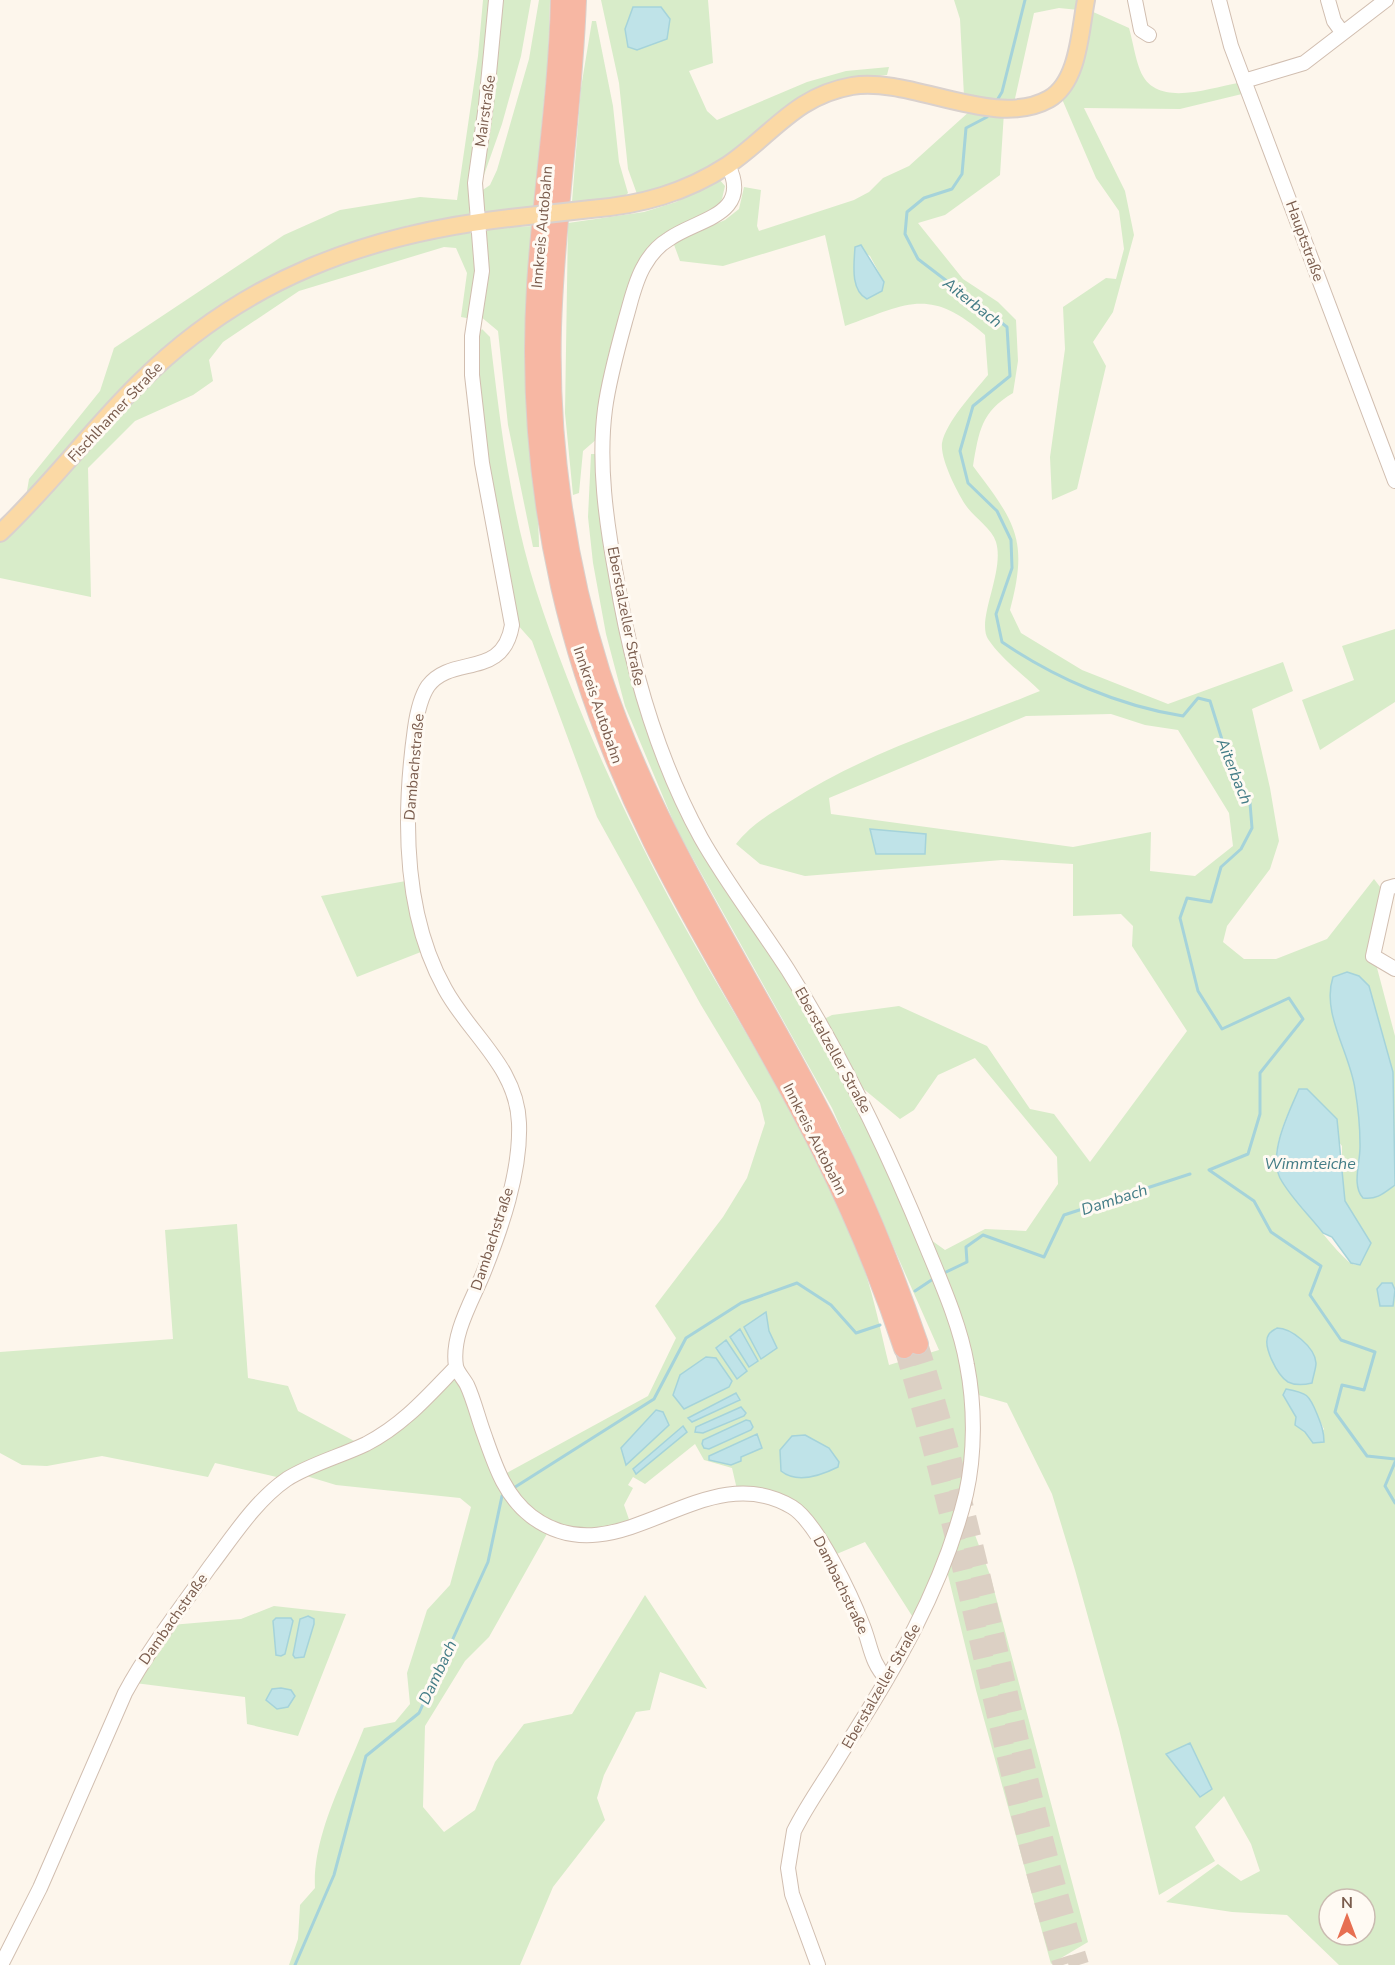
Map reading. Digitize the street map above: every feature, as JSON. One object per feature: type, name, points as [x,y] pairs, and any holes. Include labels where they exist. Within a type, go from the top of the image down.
[{"type":"highway","name":"Innkreis Autobahn","points":[[561,0],[537,290],[536,392],[544,493],[561,585],[586,677],[607,738],[636,805],[679,890],[824,1152],[911,1346],[890,1266],[841,1154],[788,1053],[700,897],[648,796],[613,711],[581,605],[561,503],[555,455],[551,367],[555,253],[576,0]]},
{"type":"main road","name":"Fischlhamer Straße","points":[[0,534],[54,479],[139,383],[191,337],[237,305],[311,266],[353,249],[404,235],[477,222],[627,206],[668,196],[728,165],[794,109],[837,89],[854,86],[889,86],[948,101],[987,106],[1010,107],[1043,102],[1066,83],[1086,0]]},
{"type":"street","name":"Mairstraße","points":[[477,222],[475,183],[486,105],[496,0]]},
{"type":"street","points":[[1135,0],[1141,30],[1149,35]]},
{"type":"street","name":"Hauptstraße","points":[[1219,0],[1244,81],[1395,481]]},
{"type":"street","points":[[1328,0],[1337,26],[1342,32]]},
{"type":"street","points":[[1244,81],[1295,67],[1380,2]]},
{"type":"street","name":"Eberstalzeller Straße","points":[[728,165],[734,183],[730,202],[711,219],[672,236],[656,249],[643,268],[622,330],[605,408],[603,461],[608,524],[623,617],[644,706],[658,744],[700,836],[737,898],[787,969],[877,1129],[945,1293],[969,1371],[973,1434],[967,1488],[953,1541],[914,1634],[804,1810],[794,1831],[788,1868],[792,1894],[818,1965]]},
{"type":"street","name":"Dambachstraße","points":[[1,1965],[40,1888],[130,1683],[162,1633],[268,1493],[289,1478],[367,1443],[395,1426],[419,1407],[456,1367],[461,1330],[503,1214],[519,1135],[516,1102],[509,1078],[493,1053],[453,1003],[438,974],[416,909],[410,860],[410,790],[416,726],[423,697],[431,682],[439,677],[497,655],[507,642],[512,625],[482,463],[473,399],[472,336],[482,271],[477,222]]},
{"type":"street","points":[[1395,886],[1388,888],[1373,956],[1395,969]]},
{"type":"street","name":"Dambachstraße","points":[[456,1367],[467,1385],[506,1490],[533,1518],[555,1531],[573,1537],[617,1532],[716,1496],[741,1494],[766,1497],[791,1506],[810,1522],[864,1626],[874,1664],[887,1679]]},
{"type":"green space","points":[[483,0],[494,0],[469,215],[406,226],[333,252],[216,313],[25,503],[29,479],[100,391],[114,348],[284,235],[340,210],[420,197],[457,200],[478,56]]},
{"type":"green space","points":[[499,0],[531,0],[521,56],[502,124],[484,175],[480,174]]},
{"type":"green space","points":[[539,0],[550,0],[548,58],[534,206],[484,212],[480,207],[477,194],[490,185],[497,170],[529,59]]},
{"type":"green space","points":[[601,0],[708,0],[713,63],[689,71],[707,111],[717,120],[807,82],[846,71],[889,67],[887,75],[837,82],[808,93],[781,110],[742,147],[716,165],[694,175],[637,194],[628,169],[619,83]]},
{"type":"green space","points":[[954,0],[1081,0],[1079,10],[1059,8],[1034,13],[1014,103],[964,96],[960,19]]},
{"type":"green space","points":[[1091,11],[1129,28],[1140,70],[1147,82],[1157,89],[1170,93],[1183,93],[1238,83],[1242,94],[1180,109],[1084,108],[1125,191],[1134,235],[1113,312],[1093,342],[1106,366],[1077,489],[1052,500],[1050,457],[1065,349],[1063,307],[1106,278],[1116,279],[1124,249],[1119,211],[1096,178],[1062,99],[1074,82]]},
{"type":"green space","points":[[592,21],[596,21],[613,106],[619,162],[628,193],[624,197],[572,202],[581,88]]},
{"type":"green space","points":[[971,110],[1004,112],[1000,175],[945,215],[918,223],[963,279],[998,302],[1016,320],[1018,361],[1013,393],[994,408],[983,424],[973,466],[999,502],[1014,532],[1018,548],[1018,565],[1010,610],[1021,633],[1082,670],[1168,704],[1283,662],[1293,691],[1252,709],[1270,788],[1279,841],[1270,869],[1227,926],[1223,942],[1244,959],[1276,959],[1327,939],[1374,879],[1384,892],[1376,964],[1395,1036],[1395,1965],[1339,1965],[1320,1947],[1377,1947],[1377,1887],[1317,1887],[1317,1944],[1287,1915],[1232,1912],[1166,1902],[1218,1864],[1241,1881],[1260,1871],[1251,1844],[1224,1796],[1195,1827],[1215,1861],[1159,1895],[1119,1729],[1052,1494],[1007,1403],[975,1394],[966,1338],[931,1240],[945,1250],[985,1229],[1026,1231],[1058,1184],[1057,1157],[975,1058],[938,1075],[914,1110],[900,1119],[854,1081],[822,1020],[832,1015],[899,1006],[987,1046],[1030,1109],[1054,1114],[1090,1162],[1187,1031],[1132,946],[1133,926],[1121,914],[1073,916],[1073,864],[1002,860],[805,876],[760,864],[736,844],[767,816],[818,784],[849,768],[1040,691],[1006,660],[988,639],[985,620],[997,567],[996,542],[963,501],[950,476],[942,450],[942,443],[949,426],[961,407],[988,375],[985,335],[948,310],[932,305],[917,304],[885,311],[845,326],[825,235],[723,266],[680,261],[673,242],[725,220],[739,209],[744,187],[761,190],[757,226],[759,231],[854,200],[869,192],[883,178],[909,166]],"holes":[[[855,247],[870,256],[884,282],[867,299],[855,283]],[[1111,714],[1145,725],[1178,730],[1229,813],[1233,846],[1195,876],[1150,871],[1151,832],[1073,847],[831,814],[829,798],[1026,716]],[[870,829],[925,834],[925,854],[876,854]],[[1299,1089],[1342,1146],[1342,1185],[1345,1201],[1370,1243],[1360,1265],[1351,1263],[1334,1247],[1297,1200],[1276,1164],[1283,1125]],[[1286,1389],[1317,1415],[1324,1429],[1313,1443],[1305,1432],[1295,1425],[1296,1417],[1283,1396]]]},
{"type":"green space","points":[[719,179],[725,186],[722,199],[712,216],[644,256],[598,438],[583,451],[579,493],[573,495],[565,413],[568,223],[644,212],[676,202]]},
{"type":"green space","points":[[532,226],[526,336],[527,391],[529,446],[539,547],[533,547],[508,425],[498,331],[480,316],[484,229]]},
{"type":"green space","points":[[468,231],[474,236],[478,276],[472,319],[461,317],[467,273],[456,248],[444,247],[299,291],[223,342],[209,360],[213,381],[193,395],[135,421],[88,468],[91,597],[0,578],[0,542],[23,521],[147,381],[242,307],[305,275],[368,251]]},
{"type":"green space","points":[[482,329],[490,337],[507,465],[527,559],[550,632],[583,717],[640,842],[682,922],[800,1128],[842,1213],[865,1270],[889,1365],[939,1350],[832,1108],[677,830],[625,706],[606,634],[593,563],[588,517],[591,454],[599,454],[628,663],[716,873],[753,931],[784,973],[815,1024],[896,1182],[950,1318],[962,1360],[967,1407],[966,1460],[957,1505],[942,1557],[914,1619],[865,1542],[825,1559],[801,1521],[784,1508],[739,1498],[732,1468],[704,1460],[695,1444],[645,1484],[633,1477],[628,1485],[633,1488],[624,1505],[633,1531],[587,1542],[548,1532],[489,1637],[465,1661],[425,1726],[423,1807],[444,1832],[475,1810],[495,1762],[524,1724],[572,1714],[645,1595],[707,1689],[660,1672],[650,1710],[636,1712],[604,1775],[597,1798],[605,1820],[553,1887],[520,1965],[289,1965],[298,1939],[300,1905],[315,1888],[315,1868],[319,1848],[339,1786],[364,1728],[395,1722],[410,1704],[407,1673],[427,1610],[450,1585],[471,1507],[460,1498],[336,1485],[303,1475],[381,1438],[461,1366],[503,1475],[648,1396],[676,1338],[655,1306],[723,1217],[747,1178],[765,1123],[760,1103],[701,1005],[597,817],[532,641],[516,623],[488,478],[479,404],[478,335]]},
{"type":"green space","points":[[1395,629],[1395,702],[1320,750],[1302,700],[1354,680],[1342,646]]},
{"type":"green space","points":[[406,881],[426,950],[357,977],[321,896]]},
{"type":"green space","points":[[237,1224],[248,1378],[288,1386],[298,1411],[358,1443],[281,1478],[215,1463],[208,1477],[102,1456],[47,1466],[22,1465],[0,1453],[0,1352],[173,1339],[165,1230]]},
{"type":"green space","points":[[966,1511],[990,1575],[1088,1942],[1051,1964],[976,1690],[947,1571]]},
{"type":"green space","points":[[274,1606],[346,1614],[298,1736],[247,1724],[245,1697],[135,1683],[171,1625],[241,1619]]},
{"type":"water","points":[[633,7],[661,7],[670,19],[667,39],[637,50],[628,47],[625,29]]},
{"type":"water","points":[[861,245],[884,282],[882,291],[867,299],[858,289],[854,276],[855,247]]},
{"type":"water","points":[[870,829],[926,834],[925,854],[876,854]]},
{"type":"water","name":"Wimmteiche","points":[[1347,972],[1359,976],[1369,986],[1393,1072],[1395,1185],[1372,1198],[1363,1198],[1359,1193],[1357,1172],[1360,1151],[1359,1116],[1352,1075],[1333,1019],[1331,1005],[1330,991],[1333,977]]},
{"type":"water","name":"Wimmteiche","points":[[1299,1089],[1307,1089],[1337,1119],[1345,1201],[1371,1243],[1360,1265],[1351,1263],[1332,1237],[1323,1233],[1280,1178],[1276,1157],[1278,1145],[1285,1121]]},
{"type":"water","points":[[1382,1283],[1392,1283],[1395,1290],[1393,1306],[1380,1306],[1377,1289]]},
{"type":"water","points":[[766,1312],[769,1331],[777,1348],[761,1359],[744,1327]]},
{"type":"water","points":[[1277,1328],[1295,1335],[1307,1345],[1315,1357],[1312,1383],[1300,1385],[1288,1382],[1275,1367],[1267,1339],[1270,1333]]},
{"type":"water","points":[[740,1329],[758,1361],[749,1367],[730,1337]]},
{"type":"water","points":[[726,1340],[747,1371],[737,1379],[716,1348]]},
{"type":"water","points":[[706,1357],[716,1358],[732,1381],[729,1387],[684,1409],[673,1395],[680,1375]]},
{"type":"water","points":[[1286,1389],[1303,1393],[1309,1398],[1321,1424],[1324,1442],[1313,1443],[1305,1432],[1295,1425],[1296,1417],[1283,1395]]},
{"type":"water","points":[[736,1393],[740,1400],[692,1422],[688,1418]]},
{"type":"water","points":[[741,1407],[746,1413],[744,1416],[703,1433],[695,1432],[696,1427]]},
{"type":"water","points":[[656,1410],[663,1412],[669,1425],[626,1465],[621,1448]]},
{"type":"water","points":[[746,1420],[750,1421],[753,1427],[751,1430],[709,1449],[704,1448],[703,1440]]},
{"type":"water","points":[[683,1426],[687,1432],[636,1474],[633,1469]]},
{"type":"water","points":[[757,1434],[762,1448],[741,1457],[741,1461],[731,1465],[709,1460],[709,1456]]},
{"type":"water","points":[[805,1435],[829,1448],[839,1462],[838,1467],[825,1473],[802,1478],[787,1475],[781,1471],[780,1450],[792,1436]]},
{"type":"water","points":[[308,1616],[314,1619],[314,1624],[304,1657],[295,1658],[293,1655],[300,1619]]},
{"type":"water","points":[[276,1618],[291,1618],[293,1621],[285,1654],[281,1656],[276,1655],[273,1621]]},
{"type":"water","points":[[272,1689],[291,1690],[295,1696],[288,1707],[277,1709],[266,1700]]},
{"type":"water","points":[[1190,1743],[1212,1789],[1200,1797],[1166,1754]]},
{"type":"waterway","name":"Aiterbach","points":[[996,102],[1002,92],[1025,0]]},
{"type":"waterway","name":"Aiterbach","points":[[989,113],[987,117],[966,128],[962,174],[952,189],[924,198],[907,212],[905,234],[918,259],[1007,327],[1010,376],[973,406],[960,451],[968,483],[997,511],[1011,540],[1012,568],[996,614],[1002,642],[1066,679],[1135,705],[1183,716],[1198,698],[1210,701],[1233,775],[1250,803],[1252,828],[1241,849],[1221,867],[1211,902],[1187,898],[1180,918],[1198,991],[1222,1029],[1289,998],[1303,1019],[1260,1073],[1260,1114],[1248,1154],[1209,1170],[1254,1201],[1271,1232],[1321,1266],[1310,1295],[1341,1340],[1375,1352],[1364,1390],[1342,1385],[1335,1412],[1367,1456],[1395,1459]]},
{"type":"waterway","name":"Dambach","points":[[942,1274],[967,1262],[966,1247],[983,1235],[1044,1257],[1064,1215],[1190,1174]]},
{"type":"waterway","name":"Dambach","points":[[915,1291],[936,1277]]},
{"type":"waterway","name":"Dambach","points":[[512,1489],[654,1399],[686,1338],[741,1303],[797,1283],[831,1305],[856,1333],[880,1325]]},
{"type":"waterway","name":"Aiterbach","points":[[1395,1462],[1385,1486],[1395,1503]]},
{"type":"waterway","name":"Dambach","points":[[295,1965],[334,1875],[366,1756],[419,1713],[488,1562],[502,1496]]},
{"type":"tunnel","points":[[918,1344],[962,1498],[1036,1811],[1079,1965]]},
{"type":"tunnel","points":[[904,1348],[946,1502],[1020,1812],[1063,1965]]}]
